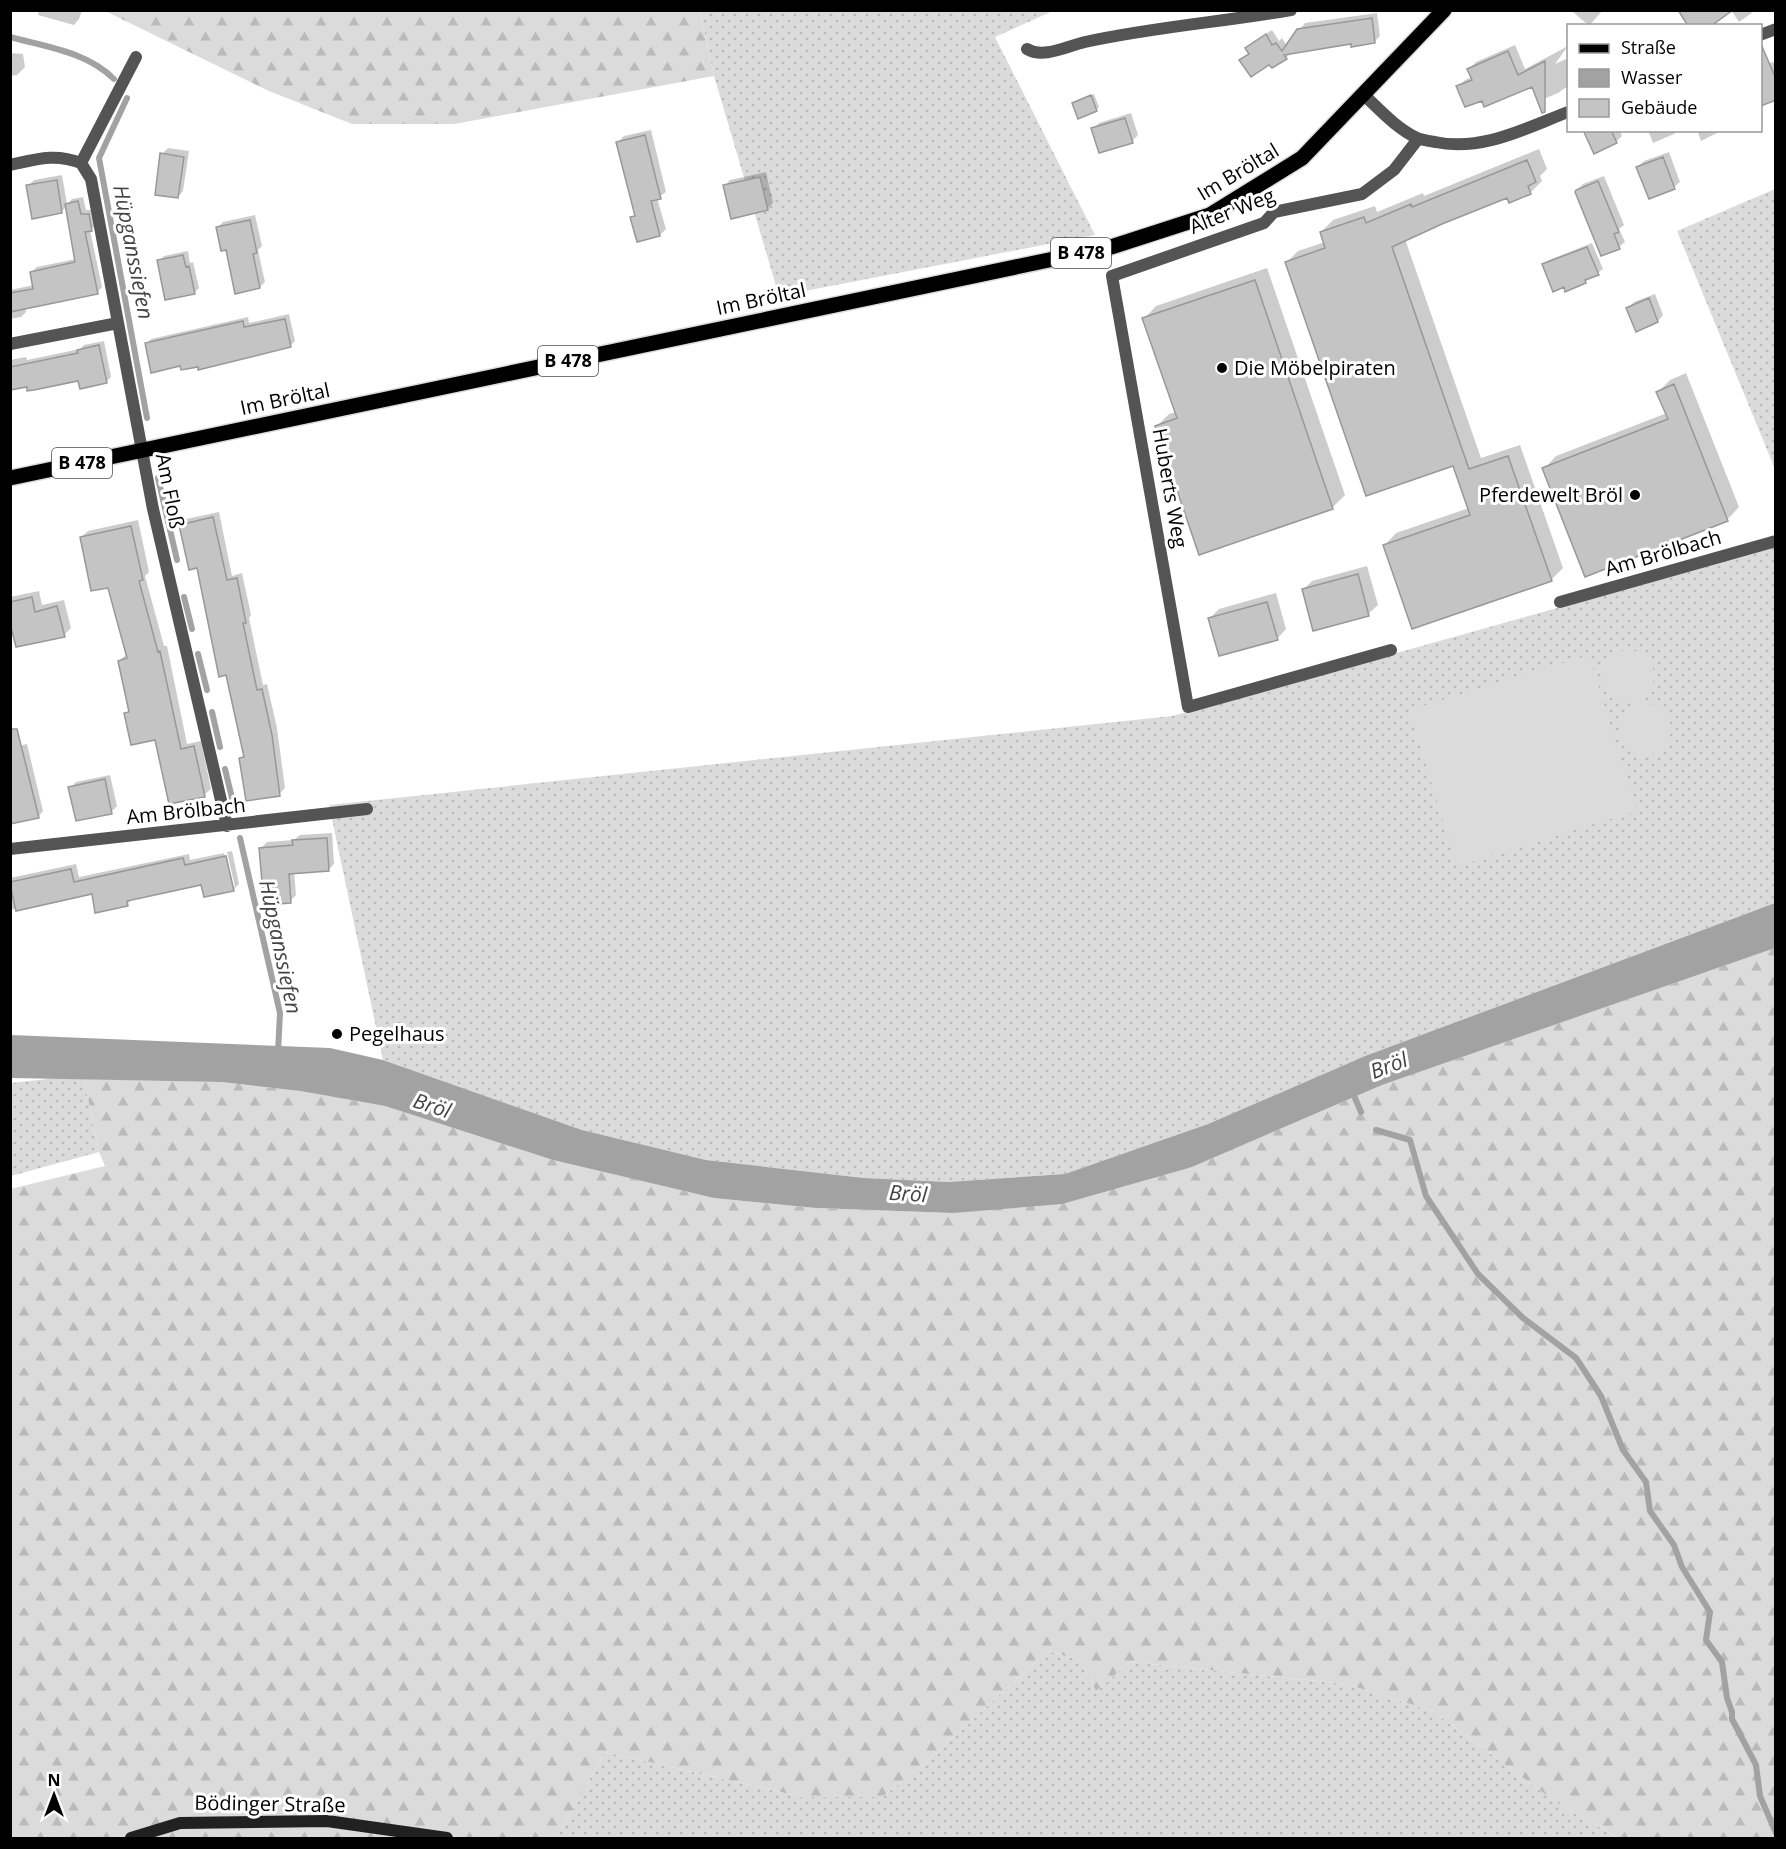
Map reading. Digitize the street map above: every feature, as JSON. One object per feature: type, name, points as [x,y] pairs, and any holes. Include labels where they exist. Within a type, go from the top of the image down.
[{"type":"main road","name":"Im Bröltal","points":[[10,478],[1111,247],[1210,215],[1302,158],[1444,10]]},
{"type":"street","points":[[1027,49],[1034,53],[1046,53],[1104,38],[1291,10]]},
{"type":"street","points":[[1762,35],[1776,29]]},
{"type":"street","points":[[10,165],[51,157],[68,159],[81,164],[134,60]]},
{"type":"street","points":[[1363,94],[1395,123],[1418,139],[1448,145],[1474,144],[1504,137],[1567,112]]},
{"type":"street","name":"Alter Weg","points":[[1112,276],[1264,223],[1274,212],[1362,194],[1394,170],[1418,139]]},
{"type":"street","name":"Am Floß","points":[[81,164],[91,179],[153,510],[227,826]]},
{"type":"street","name":"Huberts Weg","points":[[1112,276],[1188,707],[1391,650]]},
{"type":"street","points":[[10,344],[118,323]]},
{"type":"street","name":"Am Brölbach","points":[[1560,602],[1776,541]]},
{"type":"street","name":"Am Brölbach","points":[[10,849],[367,809]]},
{"type":"street","name":"Bödinger Straße","points":[[131,1839],[180,1823],[327,1821],[447,1839]]},
{"type":"green space","points":[[105,11],[700,11],[714,76],[454,124],[352,124],[269,91]]},
{"type":"green space","points":[[700,11],[1053,11],[995,37],[1095,235],[779,296],[714,76]]},
{"type":"green space","points":[[1775,189],[1775,469],[1677,231]]},
{"type":"green space","points":[[1775,547],[1775,903],[1365,1056],[1208,1124],[1065,1174],[947,1182],[864,1178],[706,1160],[582,1130],[383,1060],[329,805],[1172,716]]},
{"type":"green space","points":[[1628,650],[1638,652],[1646,658],[1652,666],[1654,676],[1652,686],[1646,694],[1638,700],[1628,702],[1618,700],[1610,694],[1604,686],[1602,676],[1604,666],[1610,658],[1618,652]]},
{"type":"green space","points":[[1589,655],[1637,811],[1457,866],[1409,710]]},
{"type":"green space","points":[[1645,703],[1659,707],[1667,715],[1671,729],[1667,743],[1659,751],[1645,755],[1631,751],[1623,743],[1619,729],[1623,715],[1631,707]]},
{"type":"green space","points":[[1775,948],[1775,1838],[1619,1838],[1557,1803],[1433,1711],[1346,1684],[1130,1662],[1096,1691],[1080,1660],[1048,1651],[921,1766],[882,1797],[803,1797],[605,1752],[556,1838],[11,1838],[10,1189],[105,1166],[99,1152],[84,1079],[222,1082],[300,1091],[385,1106],[553,1160],[714,1198],[816,1208],[953,1213],[1192,1167],[1382,1085]]},
{"type":"green space","points":[[57,1078],[84,1079],[99,1152],[11,1176],[11,1083]]},
{"type":"green space","points":[[1048,1651],[1080,1660],[1096,1691],[1130,1662],[1346,1684],[1433,1711],[1557,1803],[1619,1838],[556,1838],[605,1752],[803,1797],[882,1797],[921,1766]]},
{"type":"water","name":"Bröl","points":[[1775,903],[1775,948],[1382,1085],[1192,1167],[1062,1204],[953,1213],[816,1208],[714,1198],[553,1160],[385,1106],[300,1091],[222,1082],[11,1078],[11,1035],[330,1048],[383,1060],[582,1130],[706,1160],[864,1178],[948,1182],[1065,1174],[1208,1124],[1365,1056]]},
{"type":"building","points":[[1678,10],[1733,10],[1714,24],[1687,24]]},
{"type":"building","points":[[1372,18],[1375,43],[1351,47],[1351,44],[1284,55],[1287,59],[1272,68],[1269,65],[1251,77],[1239,60],[1249,54],[1245,48],[1266,34],[1272,45],[1276,43],[1282,51],[1297,29]]},
{"type":"building","points":[[1762,46],[1776,79],[1776,100],[1762,106]]},
{"type":"building","points":[[1508,51],[1518,75],[1545,61],[1545,112],[1542,113],[1532,87],[1484,107],[1482,101],[1465,107],[1456,86],[1472,80],[1467,69]]},
{"type":"building","points":[[1091,95],[1097,111],[1078,119],[1072,103]]},
{"type":"building","points":[[1125,118],[1133,143],[1099,153],[1091,128]]},
{"type":"building","points":[[1584,132],[1612,132],[1617,143],[1594,154]]},
{"type":"building","points":[[645,135],[661,199],[651,201],[660,236],[637,242],[630,217],[635,216],[616,142]]},
{"type":"building","points":[[160,153],[184,157],[178,198],[155,195]]},
{"type":"building","points":[[1663,157],[1675,189],[1649,199],[1636,167]]},
{"type":"building","points":[[1527,160],[1536,182],[1528,186],[1531,194],[1509,203],[1507,198],[1392,247],[1469,469],[1508,456],[1552,581],[1412,629],[1383,545],[1470,515],[1453,466],[1366,496],[1285,262],[1325,248],[1320,232],[1364,217],[1366,223],[1411,204],[1412,207]]},
{"type":"building","points":[[760,177],[768,210],[731,219],[723,185]]},
{"type":"building","points":[[57,180],[62,213],[32,219],[26,185]]},
{"type":"building","points":[[1598,181],[1619,232],[1614,234],[1620,249],[1601,256],[1575,192]]},
{"type":"building","points":[[78,201],[81,214],[89,214],[92,231],[85,232],[98,294],[10,312],[10,293],[33,289],[30,272],[75,262],[65,204]]},
{"type":"building","points":[[250,220],[257,253],[253,254],[260,288],[235,294],[226,250],[221,251],[216,227]]},
{"type":"building","points":[[1587,247],[1599,275],[1565,292],[1564,287],[1553,292],[1542,264]]},
{"type":"building","points":[[183,255],[186,267],[189,266],[195,294],[165,300],[157,260]]},
{"type":"building","points":[[1255,280],[1333,509],[1199,555],[1155,426],[1177,418],[1142,318]]},
{"type":"building","points":[[1649,298],[1658,322],[1636,332],[1626,308]]},
{"type":"building","points":[[285,319],[291,347],[198,370],[198,367],[181,370],[180,366],[151,373],[145,343],[243,321],[244,327]]},
{"type":"building","points":[[99,345],[107,383],[80,389],[78,381],[27,391],[27,387],[10,390],[10,367],[78,353],[77,350]]},
{"type":"building","name":"Pferdewelt Bröl","points":[[1674,384],[1728,521],[1585,577],[1542,468],[1668,419],[1656,392]]},
{"type":"building","points":[[213,517],[227,580],[237,578],[246,623],[243,623],[257,690],[262,689],[272,735],[280,796],[246,801],[239,758],[244,757],[226,675],[219,677],[197,568],[189,570],[179,525]]},
{"type":"building","points":[[131,526],[143,580],[139,581],[158,652],[160,651],[181,749],[194,746],[205,797],[169,804],[155,740],[131,745],[124,713],[129,712],[118,661],[127,658],[108,588],[91,591],[80,537]]},
{"type":"building","points":[[1358,574],[1369,616],[1313,631],[1302,589]]},
{"type":"building","points":[[32,597],[35,612],[57,606],[65,637],[16,647],[10,623],[10,602]]},
{"type":"building","points":[[1267,602],[1278,640],[1219,656],[1208,618]]},
{"type":"building","points":[[10,729],[17,729],[39,818],[10,824]]},
{"type":"building","points":[[105,779],[112,814],[76,821],[68,787]]},
{"type":"building","points":[[327,838],[329,871],[289,874],[291,903],[264,905],[259,848],[293,845],[292,840]]},
{"type":"building","points":[[226,856],[234,891],[204,897],[201,885],[127,901],[128,906],[95,913],[92,894],[16,911],[10,885],[10,882],[71,869],[74,882],[183,858],[185,865]]},
{"type":"waterway","name":"Hüpganssiefen","points":[[10,37],[79,56],[92,62],[114,79]]},
{"type":"waterway","name":"Hüpganssiefen","points":[[127,98],[99,158],[147,418]]},
{"type":"waterway","name":"Hüpganssiefen","points":[[158,478],[177,560]]},
{"type":"waterway","name":"Hüpganssiefen","points":[[184,597],[192,629]]},
{"type":"waterway","name":"Hüpganssiefen","points":[[198,654],[207,690]]},
{"type":"waterway","name":"Hüpganssiefen","points":[[212,712],[220,747]]},
{"type":"waterway","name":"Hüpganssiefen","points":[[225,769],[232,798]]},
{"type":"waterway","name":"Hüpganssiefen","points":[[240,838],[280,1013],[278,1052]]},
{"type":"waterway","points":[[1352,1091],[1361,1112]]},
{"type":"waterway","points":[[1376,1130],[1410,1140],[1426,1196],[1478,1274],[1523,1318],[1576,1358],[1601,1396],[1623,1450],[1646,1482],[1650,1511],[1674,1545],[1682,1567],[1710,1612],[1706,1640],[1722,1662],[1732,1719],[1756,1765],[1760,1796],[1776,1833]]},
{"type":"place","name":"Die Möbelpiraten","points":[[1222,368]]},
{"type":"place","name":"Pferdewelt Bröl","points":[[1635,495]]},
{"type":"place","name":"Pegelhaus","points":[[337,1034]]}]
